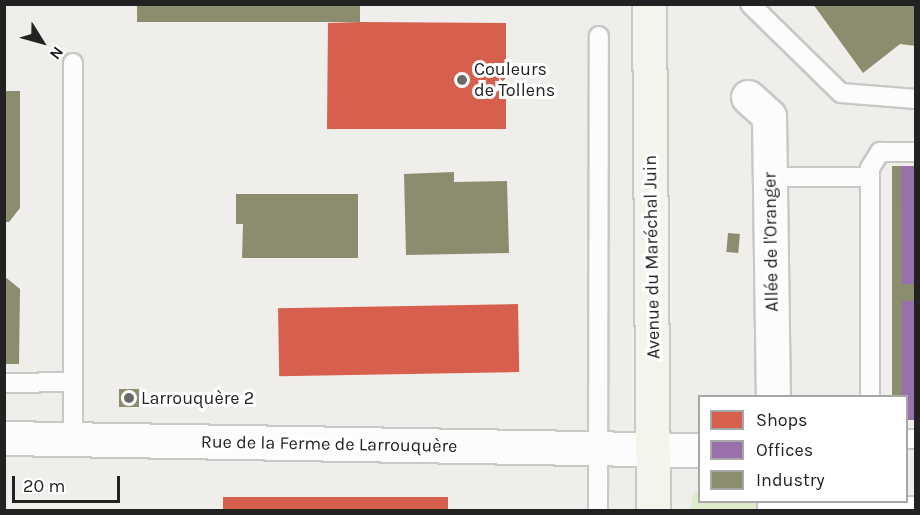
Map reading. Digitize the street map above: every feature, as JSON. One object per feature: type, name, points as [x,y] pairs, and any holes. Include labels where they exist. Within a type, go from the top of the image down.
[{"type":"main road","name":"Avenue du Maréchal Juin","points":[[649,4],[653,510]]},
{"type":"street","name":"Allée de l'Oranger","points":[[748,97],[769,116],[773,395]]},
{"type":"street","name":"Rue de la Ferme de Larrouquère","points":[[4,438],[654,450]]},
{"type":"street","points":[[654,450],[698,450]]},
{"type":"lane","points":[[750,4],[841,93],[915,99]]},
{"type":"lane","points":[[598,36],[598,510]]},
{"type":"lane","points":[[73,63],[73,439]]},
{"type":"lane","points":[[870,395],[870,168],[880,152],[915,152]]},
{"type":"lane","points":[[770,177],[870,177]]},
{"type":"lane","points":[[4,383],[73,382]]},
{"type":"lane","points":[[774,506],[915,506]]},
{"type":"green space","points":[[698,489],[698,503],[757,503],[757,510],[691,510],[692,497]]},
{"type":"building: Shops","points":[[328,23],[506,23],[506,129],[327,129]]},
{"type":"building: Shops","points":[[518,304],[519,372],[279,376],[278,308]]},
{"type":"building: Shops","points":[[223,497],[448,497],[448,510],[223,510]]},
{"type":"building: Offices","points":[[901,166],[916,166],[916,284],[901,284]]},
{"type":"building: Offices","points":[[902,301],[916,301],[916,420],[908,420],[908,395],[902,395]]},
{"type":"building: Industry","points":[[137,4],[360,4],[360,22],[137,22]]},
{"type":"building: Industry","points":[[813,4],[916,4],[916,46],[900,44],[863,73]]},
{"type":"building: Industry","points":[[4,91],[20,91],[20,208],[9,222],[4,222]]},
{"type":"building: Industry","points":[[892,166],[901,166],[902,284],[916,284],[916,301],[902,301],[902,395],[892,395]]},
{"type":"building: Industry","points":[[454,172],[454,182],[507,181],[509,253],[406,255],[404,174]]},
{"type":"building: Industry","points":[[236,194],[358,194],[358,258],[242,258],[243,224],[236,224]]},
{"type":"building: Industry","points":[[728,233],[740,234],[738,253],[726,252]]},
{"type":"building: Industry","points":[[4,276],[20,289],[19,364],[4,364]]},
{"type":"building: Industry","name":"Larrouquère 2","points":[[119,389],[139,389],[139,407],[119,407]]},
{"type":"place","name":"Couleurs de Tollens","points":[[462,80]]},
{"type":"place","name":"Larrouquère 2","points":[[129,398]]}]
